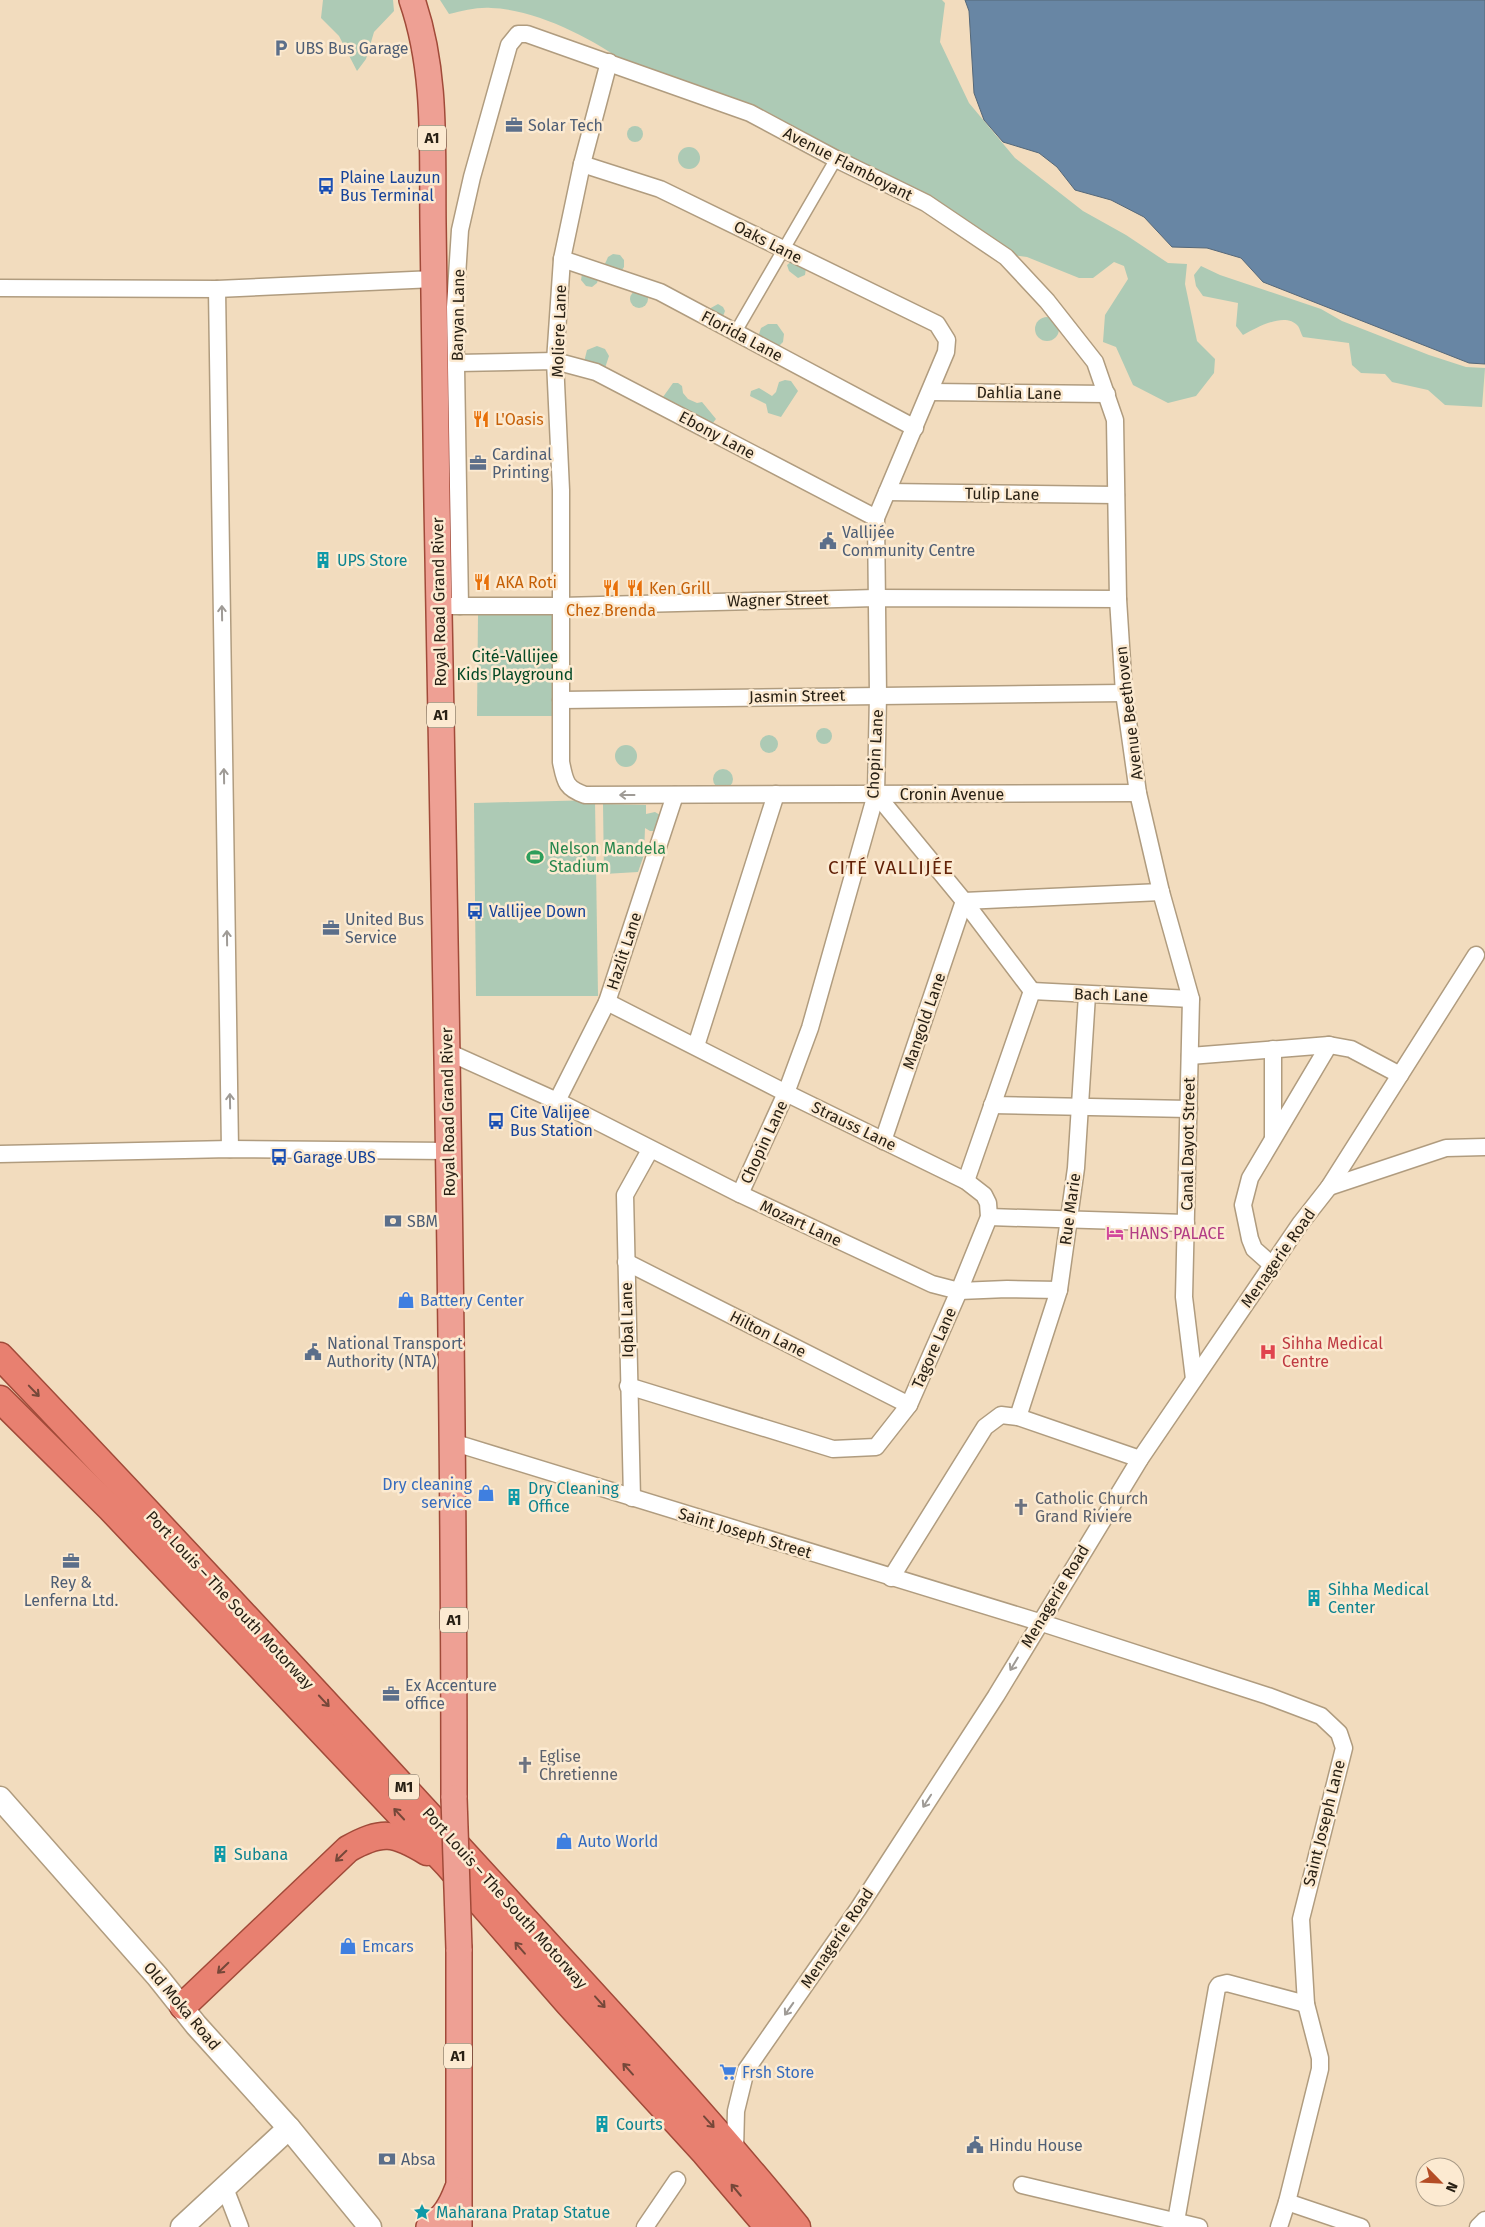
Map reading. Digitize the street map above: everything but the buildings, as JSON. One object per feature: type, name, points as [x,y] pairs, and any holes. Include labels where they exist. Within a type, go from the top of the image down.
[{"type":"highway","name":"Port Louis – The South Motorway","points":[[0,1356],[132,1494],[383,1765],[735,2150],[797,2227]]},
{"type":"highway","name":"Port Louis – The South Motorway","points":[[0,1400],[111,1509],[446,1864],[568,2004],[705,2153],[768,2227]]},
{"type":"highway","points":[[183,2006],[348,1849],[368,1838],[389,1835],[407,1840],[446,1864]]},
{"type":"main road","name":"Royal Road Grand River","points":[[412,0],[422,29],[431,79],[434,279],[450,606],[448,1052],[454,1798],[458,1949],[459,2227]]},
{"type":"main road","name":"Old Moka Road","points":[[0,1798],[371,2224]]},
{"type":"main road","points":[[182,2227],[288,2128]]},
{"type":"main road","points":[[429,2227],[438,2221],[448,2210],[458,2187]]},
{"type":"street","name":"Avenue Flamboyant","points":[[518,34],[528,34],[750,113],[836,159],[926,203],[1006,258],[1047,301],[1095,362],[1115,420]]},
{"type":"street","name":"Banyan Lane","points":[[450,606],[457,363],[455,307],[460,230],[509,45],[518,34]]},
{"type":"street","name":"Moliere Lane","points":[[561,700],[561,490],[555,361],[562,259],[582,164],[609,62]]},
{"type":"street","points":[[735,333],[836,159]]},
{"type":"street","name":"Oaks Lane","points":[[582,164],[660,189],[937,324],[946,337]]},
{"type":"street","name":"Florida Lane","points":[[562,259],[660,292],[915,428]]},
{"type":"street","points":[[0,288],[217,289],[434,279]]},
{"type":"street","points":[[217,289],[230,1149]]},
{"type":"street","name":"Chopin Lane","points":[[740,1194],[786,1094],[810,1028],[876,794],[878,695],[876,518],[931,392],[946,352],[946,337]]},
{"type":"street","name":"Ebony Lane","points":[[457,363],[555,361],[596,372],[876,518]]},
{"type":"street","name":"Dahlia Lane","points":[[931,392],[1107,394]]},
{"type":"street","name":"Avenue Beethoven","points":[[1115,420],[1118,599],[1124,693],[1138,792],[1161,892],[1191,999]]},
{"type":"street","name":"Tulip Lane","points":[[888,492],[1116,495]]},
{"type":"street","name":"Wagner Street","points":[[450,606],[562,606],[876,598],[1118,599]]},
{"type":"street","name":"Jasmin Street","points":[[561,700],[1124,693]]},
{"type":"street","name":"Cronin Avenue","points":[[561,700],[561,762],[565,781],[574,791],[585,795],[1138,792]]},
{"type":"street","points":[[696,1046],[776,794]]},
{"type":"street","points":[[876,794],[964,901],[1032,991],[966,1181]]},
{"type":"street","name":"Hazlit Lane","points":[[557,1101],[607,1002],[675,795]]},
{"type":"street","points":[[964,901],[1161,892]]},
{"type":"street","name":"Mangold Lane","points":[[883,1141],[964,901]]},
{"type":"street","name":"Menagerie Road","points":[[735,2150],[736,2111],[746,2070],[858,1910],[996,1696],[1140,1459],[1272,1265],[1330,1187],[1476,955]]},
{"type":"street","name":"Bach Lane","points":[[1032,991],[1191,999]]},
{"type":"street","name":"Rue Marie","points":[[1018,1417],[1059,1290],[1076,1168],[1087,995]]},
{"type":"street","name":"Canal Dayot Street","points":[[1191,999],[1184,1297],[1194,1378]]},
{"type":"street","name":"Strauss Lane","points":[[607,1002],[696,1046],[786,1094],[966,1181],[984,1195],[988,1210]]},
{"type":"street","points":[[1272,1265],[1254,1249],[1243,1205],[1250,1178],[1329,1045]]},
{"type":"street","points":[[1190,1056],[1329,1045],[1351,1048],[1400,1075]]},
{"type":"street","points":[[1273,1139],[1274,1049]]},
{"type":"street","name":"Mozart Lane","points":[[448,1052],[557,1101],[650,1150],[740,1194],[932,1284],[959,1292],[1007,1289],[1059,1290]]},
{"type":"street","points":[[992,1106],[1188,1109]]},
{"type":"street","points":[[1330,1187],[1446,1148],[1485,1147]]},
{"type":"street","points":[[0,1154],[230,1149],[449,1151]]},
{"type":"street","name":"Iqbal Lane","points":[[632,1498],[625,1195],[650,1150]]},
{"type":"street","points":[[988,1210],[1069,1219],[1186,1223]]},
{"type":"street","name":"Tagore Lane","points":[[628,1386],[833,1449],[876,1447],[910,1405],[959,1292],[988,1210]]},
{"type":"street","name":"Hilton Lane","points":[[626,1262],[910,1405]]},
{"type":"street","points":[[891,1578],[984,1426],[1001,1415],[1018,1417],[1140,1459]]},
{"type":"street","name":"Saint Joseph Street","points":[[452,1442],[891,1578],[1040,1622]]},
{"type":"street","name":"Saint Joseph Lane","points":[[1040,1622],[1312,1712],[1321,1716],[1339,1733],[1344,1748],[1301,1918],[1306,2004],[1320,2058],[1320,2070],[1288,2202],[1279,2227]]},
{"type":"street","points":[[1176,2222],[1217,1988],[1222,1983],[1226,1983],[1306,2004]]},
{"type":"street","points":[[645,2227],[677,2180]]},
{"type":"street","points":[[1022,2185],[1199,2227]]},
{"type":"street","points":[[225,2188],[240,2227]]},
{"type":"street","points":[[1288,2202],[1361,2227]]},
{"type":"street","points":[[1478,2227],[1485,2220]]},
{"type":"green space","points":[[323,0],[393,0],[394,11],[374,32],[366,59],[357,71],[339,36],[321,18]]},
{"type":"green space","points":[[440,0],[942,0],[945,3],[940,42],[969,103],[1015,158],[1083,211],[1126,235],[1168,263],[1187,264],[1185,284],[1197,341],[1215,359],[1214,373],[1196,396],[1168,403],[1133,385],[1116,347],[1103,342],[1105,315],[1128,279],[1124,266],[1114,262],[1093,278],[1079,278],[1027,257],[1006,254],[926,200],[627,64],[580,35],[544,19],[508,10],[481,8],[449,14]]},
{"type":"green space","points":[[632,126],[638,126],[643,131],[641,140],[632,142],[627,137],[627,131]]},
{"type":"green space","points":[[689,147],[697,150],[700,158],[697,166],[689,169],[681,166],[678,158],[681,150]]},
{"type":"green space","points":[[613,254],[620,255],[624,260],[624,267],[620,273],[604,266],[608,257]]},
{"type":"green space","points":[[792,261],[806,268],[805,275],[798,278],[789,271],[787,265]]},
{"type":"green space","points":[[1201,266],[1220,275],[1321,309],[1342,321],[1429,355],[1466,367],[1485,368],[1482,407],[1445,405],[1428,390],[1392,382],[1385,374],[1361,373],[1352,365],[1349,343],[1303,337],[1298,326],[1286,320],[1270,322],[1243,335],[1236,326],[1238,303],[1203,296],[1196,286],[1194,275]]},
{"type":"green space","points":[[582,274],[599,277],[597,283],[592,287],[586,286],[581,280]]},
{"type":"green space","points":[[639,290],[645,293],[648,299],[645,305],[639,308],[633,305],[630,299],[633,293]]},
{"type":"green space","points":[[718,304],[725,311],[722,319],[709,309]]},
{"type":"green space","points":[[1047,317],[1055,321],[1059,329],[1055,337],[1047,341],[1039,337],[1035,329],[1039,321]]},
{"type":"green space","points":[[768,324],[777,324],[784,334],[783,342],[777,348],[758,337],[761,328]]},
{"type":"green space","points":[[597,346],[605,349],[609,356],[605,368],[584,362],[587,350]]},
{"type":"green space","points":[[791,381],[798,391],[781,417],[768,413],[766,404],[750,396],[751,391],[759,388],[772,396],[776,392],[779,382]]},
{"type":"green space","points":[[673,383],[678,383],[682,386],[683,393],[688,399],[697,403],[702,402],[716,419],[712,424],[697,418],[695,413],[687,413],[677,404],[667,403],[663,397]]},
{"type":"green space","name":"Cité-Vallijee Kids Playground","points":[[478,615],[552,615],[554,716],[477,716]]},
{"type":"green space","points":[[821,728],[827,728],[832,733],[830,742],[821,744],[816,739],[816,733]]},
{"type":"green space","points":[[769,735],[775,738],[778,744],[775,750],[769,753],[763,750],[760,744],[763,738]]},
{"type":"green space","points":[[626,745],[634,748],[637,756],[634,764],[626,767],[618,764],[615,756],[618,748]]},
{"type":"green space","points":[[723,769],[730,772],[733,779],[730,786],[723,789],[716,786],[713,779],[716,772]]},
{"type":"green space","name":"Nelson Mandela Stadium","points":[[595,800],[598,996],[476,996],[474,803]]},
{"type":"green space","points":[[603,804],[646,805],[646,814],[655,812],[660,815],[656,831],[650,831],[645,828],[644,855],[638,872],[604,874]]},
{"type":"water","points":[[965,0],[1485,0],[1485,364],[1469,363],[1263,282],[1241,258],[1207,248],[1172,247],[1144,217],[1111,200],[1075,190],[1057,167],[1039,153],[1003,142],[984,120],[974,93],[969,11]]},
{"type":"place","name":"UBS Bus Garage","points":[[281,48]]},
{"type":"place","name":"Solar Tech","points":[[514,125]]},
{"type":"place","name":"Plaine Lauzun Bus Terminal","points":[[326,186]]},
{"type":"place","name":"L'Oasis","points":[[481,419]]},
{"type":"place","name":"Cardinal Printing","points":[[478,463]]},
{"type":"place","name":"Vallijée Community Centre","points":[[828,541]]},
{"type":"place","name":"UPS Store","points":[[323,560]]},
{"type":"place","name":"AKA Roti","points":[[482,582]]},
{"type":"place","name":"Chez Brenda","points":[[611,588]]},
{"type":"place","name":"Ken Grill","points":[[635,588]]},
{"type":"place","name":"Nelson Mandela Stadium","points":[[535,857]]},
{"type":"place","name":"Vallijee Down","points":[[475,911]]},
{"type":"place","name":"United Bus Service","points":[[331,928]]},
{"type":"place","name":"Cite Valijee Bus Station","points":[[496,1121]]},
{"type":"place","name":"Garage UBS","points":[[279,1157]]},
{"type":"place","name":"SBM","points":[[393,1221]]},
{"type":"place","name":"HANS PALACE","points":[[1115,1233]]},
{"type":"place","name":"Battery Center","points":[[406,1300]]},
{"type":"place","name":"National Transport Authority (NTA)","points":[[313,1352]]},
{"type":"place","name":"Sihha Medical Centre","points":[[1268,1352]]},
{"type":"place","name":"Dry cleaning service","points":[[486,1493]]},
{"type":"place","name":"Dry Cleaning Office","points":[[514,1497]]},
{"type":"place","name":"Catholic Church Grand Riviere","points":[[1021,1507]]},
{"type":"place","name":"Rey & Lenferna Ltd.","points":[[71,1561]]},
{"type":"place","name":"Sihha Medical Center","points":[[1314,1598]]},
{"type":"place","name":"Ex Accenture office","points":[[391,1694]]},
{"type":"place","name":"Eglise Chretienne","points":[[525,1765]]},
{"type":"place","name":"Auto World","points":[[564,1841]]},
{"type":"place","name":"Subana","points":[[220,1854]]},
{"type":"place","name":"Emcars","points":[[348,1946]]},
{"type":"place","name":"Frsh Store","points":[[728,2072]]},
{"type":"place","name":"Courts","points":[[602,2124]]},
{"type":"place","name":"Hindu House","points":[[975,2145]]},
{"type":"place","name":"Absa","points":[[387,2159]]},
{"type":"place","name":"Maharana Pratap Statue","points":[[422,2212]]},
{"type":"district","name":"CITÉ VALLIJÉE","points":[[891,867]]}]
